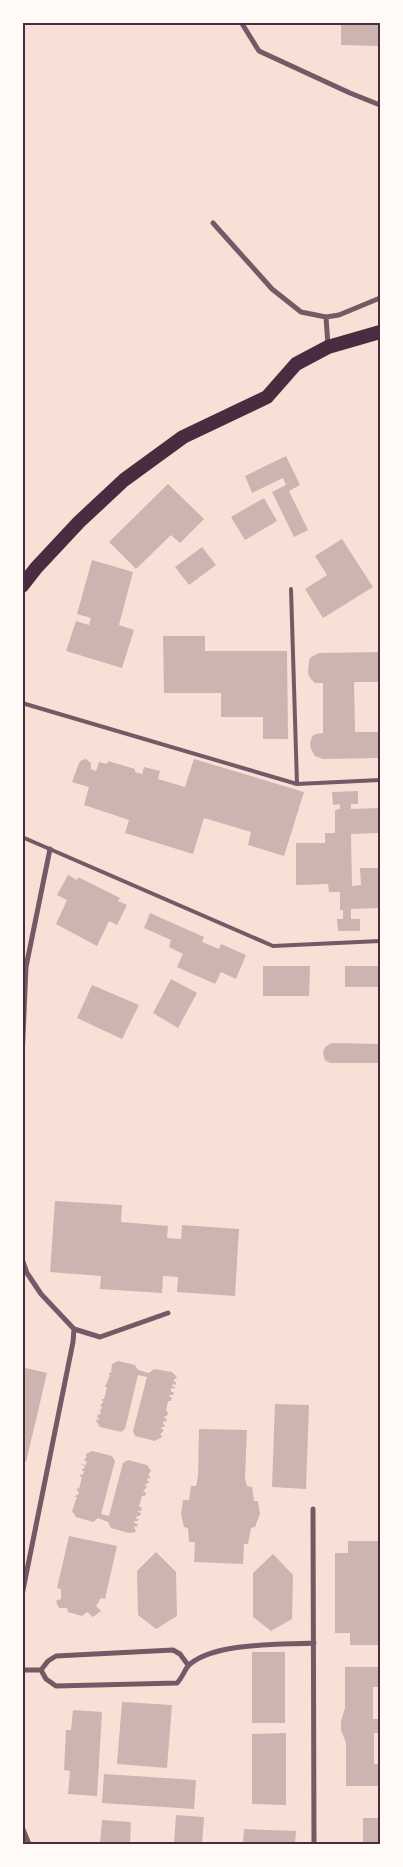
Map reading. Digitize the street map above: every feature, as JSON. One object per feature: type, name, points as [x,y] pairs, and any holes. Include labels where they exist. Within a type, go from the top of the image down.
[{"type":"highway","points":[[22,586],[78,522],[124,480],[183,437],[266,397],[296,364],[328,347],[380,332]]},
{"type":"street","points":[[241,22],[259,50],[350,93],[380,104]]},
{"type":"street","points":[[213,223],[272,289],[301,312],[326,318],[339,315],[380,298]]},
{"type":"street","points":[[326,318],[328,347]]},
{"type":"street","points":[[22,1058],[26,967],[50,849]]},
{"type":"street","points":[[22,1259],[27,1273],[41,1294],[74,1329],[100,1337],[168,1313]]},
{"type":"street","points":[[22,1595],[74,1329]]},
{"type":"street","points":[[312,1509],[314,1844]]},
{"type":"street","points":[[41,1670],[46,1679],[56,1686],[168,1683],[177,1682],[184,1676],[188,1666],[204,1656],[220,1650],[314,1643]]},
{"type":"street","points":[[41,1670],[48,1661],[56,1656],[173,1650],[180,1654],[188,1666]]},
{"type":"street","points":[[22,1670],[41,1670]]},
{"type":"street","points":[[22,1827],[30,1844]]},
{"type":"lane","points":[[290,589],[297,784]]},
{"type":"lane","points":[[22,703],[297,784],[380,780]]},
{"type":"lane","points":[[22,837],[273,946],[380,941]]},
{"type":"building","points":[[341,22],[380,22],[380,46],[341,45]]},
{"type":"building","points":[[286,456],[300,485],[289,491],[308,530],[294,537],[272,492],[286,485],[283,478],[252,493],[245,476]]},
{"type":"building","points":[[168,484],[204,519],[180,543],[171,535],[136,569],[109,542]]},
{"type":"building","points":[[264,498],[277,521],[245,540],[231,517]]},
{"type":"building","points":[[342,539],[373,587],[323,618],[305,589],[327,575],[315,556]]},
{"type":"building","points":[[202,547],[216,565],[189,585],[175,567]]},
{"type":"building","points":[[92,560],[133,572],[119,625],[134,630],[122,668],[66,651],[76,621],[89,625],[91,618],[77,614]]},
{"type":"building","points":[[163,636],[205,636],[205,651],[287,651],[288,739],[263,739],[263,717],[221,717],[221,693],[164,693]]},
{"type":"building","points":[[380,652],[380,682],[354,682],[355,732],[380,732],[380,758],[323,759],[315,756],[310,743],[315,734],[323,733],[323,683],[315,683],[311,679],[308,674],[309,660],[319,653]]},
{"type":"building","points":[[86,759],[91,763],[91,769],[96,771],[99,762],[107,764],[108,761],[135,769],[135,772],[142,774],[144,767],[160,771],[158,779],[185,787],[194,759],[304,792],[284,856],[248,845],[251,832],[204,818],[193,854],[125,833],[129,820],[84,805],[89,787],[72,782],[79,763]]},
{"type":"building","points":[[358,791],[358,804],[351,804],[351,809],[380,808],[380,833],[351,834],[352,886],[361,885],[360,868],[380,868],[380,908],[351,909],[351,919],[360,919],[360,931],[338,931],[337,919],[343,919],[343,910],[340,910],[340,892],[329,892],[328,884],[296,885],[296,843],[325,843],[325,833],[335,833],[335,810],[340,809],[340,804],[333,805],[332,792]]},
{"type":"building","points":[[68,875],[77,880],[78,877],[120,898],[118,901],[127,905],[117,925],[109,921],[97,946],[56,924],[67,900],[57,895]]},
{"type":"building","points":[[150,913],[204,937],[202,942],[219,949],[221,944],[246,955],[236,979],[221,972],[215,984],[177,967],[183,954],[169,947],[171,940],[144,928]]},
{"type":"building","points":[[263,966],[310,966],[309,996],[263,996]]},
{"type":"building","points":[[345,966],[380,966],[380,987],[345,987]]},
{"type":"building","points":[[171,979],[197,993],[178,1028],[153,1013]]},
{"type":"building","points":[[92,985],[139,1005],[122,1039],[77,1018]]},
{"type":"building","points":[[331,1043],[380,1044],[380,1063],[330,1063],[325,1060],[323,1053],[325,1047]]},
{"type":"building","points":[[55,1201],[122,1205],[121,1222],[168,1226],[167,1238],[181,1239],[182,1225],[239,1229],[235,1296],[177,1292],[178,1277],[163,1276],[162,1293],[100,1289],[101,1276],[50,1272]]},
{"type":"building","points":[[118,1361],[135,1365],[138,1370],[149,1373],[154,1369],[172,1372],[177,1377],[173,1381],[176,1382],[176,1385],[173,1384],[172,1386],[175,1387],[174,1389],[171,1388],[171,1392],[174,1392],[169,1397],[172,1397],[171,1401],[168,1401],[166,1411],[168,1412],[164,1418],[167,1419],[166,1422],[163,1421],[165,1425],[161,1429],[164,1430],[160,1435],[162,1437],[155,1441],[135,1436],[133,1431],[147,1377],[138,1375],[125,1429],[121,1432],[100,1427],[96,1421],[97,1419],[99,1420],[97,1417],[98,1414],[100,1415],[101,1411],[99,1411],[102,1407],[100,1406],[104,1401],[102,1399],[104,1399],[107,1387],[105,1387],[110,1375],[109,1373],[111,1373],[112,1364]]},
{"type":"building","points":[[22,1367],[47,1373],[26,1462],[22,1461]]},
{"type":"building","points":[[275,1404],[309,1405],[306,1489],[272,1487]]},
{"type":"building","points":[[199,1429],[247,1430],[245,1478],[247,1486],[252,1487],[254,1501],[258,1501],[260,1514],[255,1527],[251,1528],[248,1544],[244,1544],[243,1564],[194,1562],[195,1542],[189,1542],[188,1528],[184,1527],[181,1514],[183,1500],[189,1500],[191,1486],[196,1486]]},
{"type":"building","points":[[92,1451],[112,1456],[115,1461],[101,1514],[109,1516],[123,1463],[128,1460],[147,1465],[151,1471],[148,1475],[150,1479],[147,1478],[147,1481],[149,1481],[148,1484],[146,1483],[145,1486],[147,1486],[143,1492],[146,1492],[145,1496],[142,1496],[139,1507],[142,1507],[141,1511],[138,1511],[141,1513],[140,1516],[137,1516],[136,1519],[139,1519],[138,1521],[134,1523],[138,1524],[137,1527],[134,1526],[136,1532],[129,1533],[111,1528],[108,1522],[98,1518],[93,1522],[76,1517],[72,1511],[77,1497],[75,1497],[79,1492],[77,1488],[79,1489],[82,1477],[80,1477],[84,1471],[82,1469],[85,1466],[80,1464],[86,1465],[87,1461],[84,1461],[87,1456],[86,1454]]},
{"type":"building","points":[[69,1536],[117,1546],[105,1599],[101,1598],[96,1606],[101,1611],[93,1617],[87,1612],[82,1616],[68,1612],[67,1608],[59,1608],[56,1601],[61,1599],[61,1589],[57,1588]]},
{"type":"building","points":[[348,1541],[380,1541],[380,1645],[350,1645],[350,1633],[335,1633],[335,1553],[348,1553]]},
{"type":"building","points":[[156,1552],[176,1572],[177,1616],[156,1629],[138,1615],[137,1571]]},
{"type":"building","points":[[273,1554],[293,1575],[292,1619],[271,1631],[253,1617],[253,1573]]},
{"type":"building","points":[[252,1652],[285,1652],[285,1723],[252,1723]]},
{"type":"building","points":[[345,1667],[380,1667],[380,1687],[373,1687],[373,1719],[380,1719],[380,1733],[374,1733],[374,1764],[380,1764],[380,1786],[346,1786],[346,1743],[341,1730],[341,1721],[345,1708]]},
{"type":"building","points":[[122,1702],[172,1705],[167,1768],[117,1764]]},
{"type":"building","points":[[73,1710],[102,1712],[97,1796],[68,1794],[70,1771],[64,1770],[66,1730],[71,1730]]},
{"type":"building","points":[[286,1733],[286,1805],[252,1804],[252,1734]]},
{"type":"building","points":[[104,1774],[196,1780],[194,1809],[102,1803]]},
{"type":"building","points":[[176,1815],[204,1817],[202,1844],[174,1844]]},
{"type":"building","points":[[363,1818],[380,1818],[380,1844],[363,1844]]},
{"type":"building","points":[[102,1820],[131,1822],[130,1844],[100,1844]]},
{"type":"building","points":[[244,1829],[296,1831],[295,1844],[243,1844]]}]
